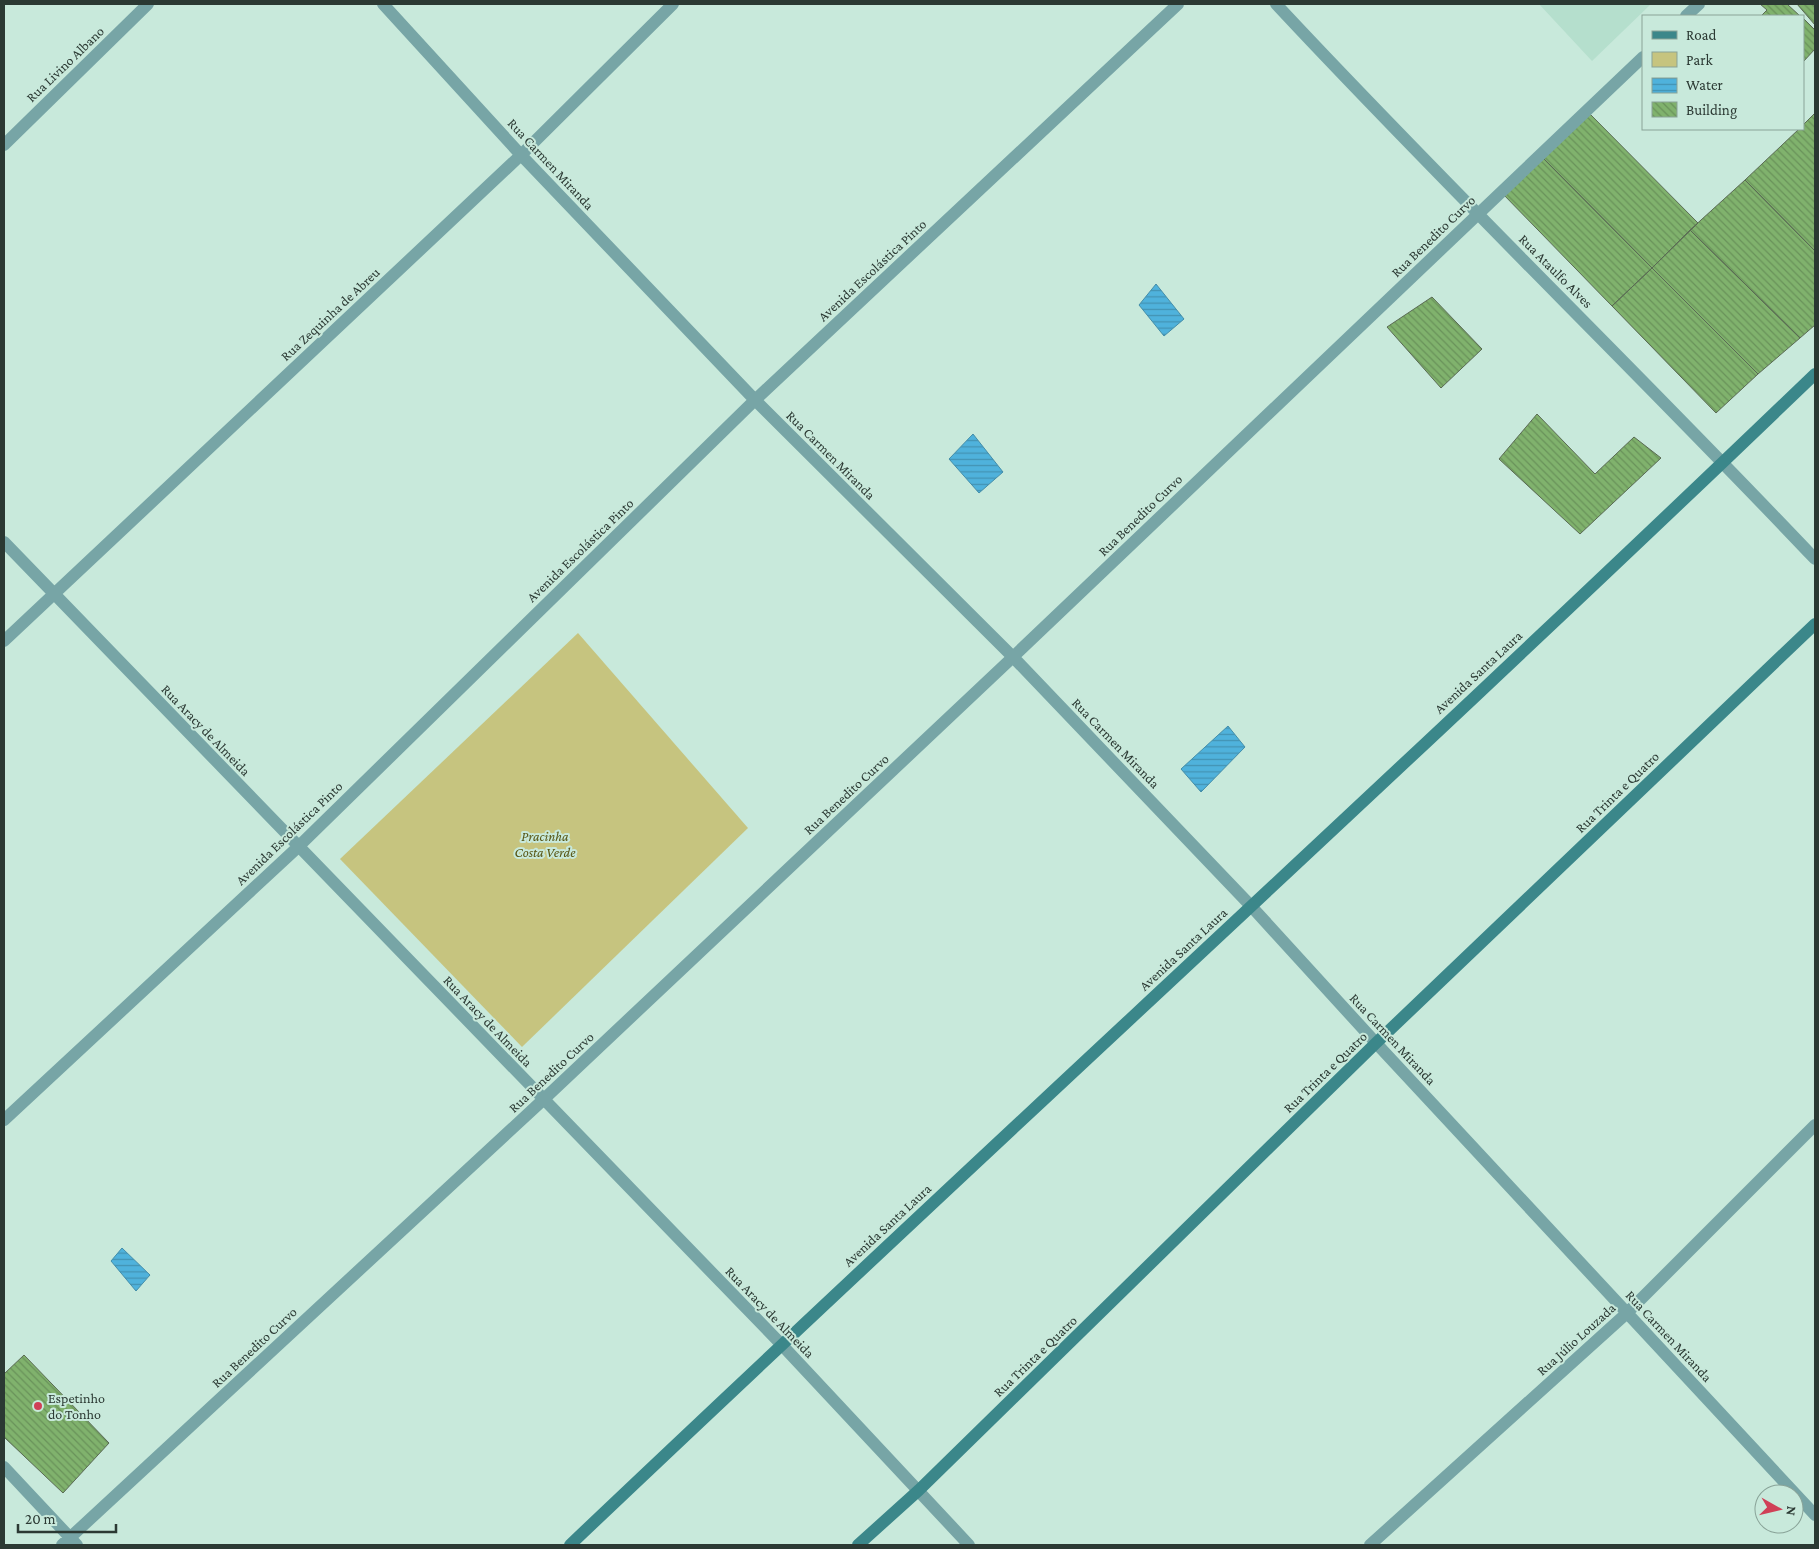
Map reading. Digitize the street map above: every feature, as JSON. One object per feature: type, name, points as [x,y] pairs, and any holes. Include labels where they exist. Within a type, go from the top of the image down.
[{"type":"street","name":"Rua Livino Albano","points":[[4,145],[148,4]]},
{"type":"street","name":"Rua Carmen Miranda","points":[[383,4],[520,155],[755,400],[1013,657],[1251,906],[1815,1515]]},
{"type":"street","name":"Rua Zequinha de Abreu","points":[[4,641],[520,155],[673,4]]},
{"type":"street","name":"Avenida Escolástica Pinto","points":[[4,1120],[298,847],[755,400],[1178,4]]},
{"type":"street","name":"Rua Ataulfo Alves","points":[[1276,4],[1339,71],[1723,462],[1815,559]]},
{"type":"street","points":[[1687,15],[1699,4]]},
{"type":"street","name":"Rua Benedito Curvo","points":[[70,1543],[1013,657],[1642,58]]},
{"type":"street","name":"Avenida Santa Laura","points":[[570,1545],[781,1344],[1251,906],[1815,374]]},
{"type":"street","name":"Rua Aracy de Almeida","points":[[4,542],[781,1344],[969,1545]]},
{"type":"street","name":"Rua Trinta e Quatro","points":[[858,1545],[919,1490],[1376,1043],[1815,624]]},
{"type":"street","name":"Rua Júlio Louzada","points":[[1370,1545],[1627,1313],[1815,1125]]},
{"type":"street","points":[[4,1467],[70,1543]]},
{"type":"shaded area","points":[[1539,4],[1651,4],[1592,61]]},
{"type":"green space","name":"Pracinha Costa Verde","points":[[578,633],[748,828],[522,1047],[340,859]]},
{"type":"water","points":[[1156,284],[1184,319],[1164,336],[1139,305]]},
{"type":"water","points":[[973,434],[1003,472],[979,493],[949,459]]},
{"type":"water","points":[[1228,726],[1245,747],[1201,792],[1181,769]]},
{"type":"water","points":[[122,1248],[150,1275],[136,1291],[111,1261]]},
{"type":"building","points":[[1760,4],[1787,4],[1799,15],[1762,15],[1767,10]]},
{"type":"building","points":[[1797,4],[1815,4],[1815,25]]},
{"type":"building","points":[[1804,19],[1815,30],[1815,49],[1804,61]]},
{"type":"building","points":[[1587,111],[1698,223],[1652,268],[1540,155]]},
{"type":"building","points":[[1815,113],[1815,251],[1745,180],[1798,130],[1804,130],[1804,124]]},
{"type":"building","points":[[1540,155],[1652,268],[1612,306],[1501,192]]},
{"type":"building","points":[[1745,180],[1815,251],[1815,325],[1800,338],[1690,230]]},
{"type":"building","points":[[1690,230],[1800,338],[1758,374],[1652,268]]},
{"type":"building","points":[[1652,268],[1758,374],[1716,413],[1612,306]]},
{"type":"building","points":[[1432,297],[1482,349],[1441,388],[1387,327]]},
{"type":"building","points":[[1537,414],[1595,474],[1634,437],[1661,458],[1580,534],[1499,459]]},
{"type":"building","name":"Espetinho do Tonho","points":[[24,1355],[109,1443],[63,1493],[4,1437],[4,1374]]},
{"type":"place","name":"Espetinho do Tonho","points":[[38,1406]]}]
